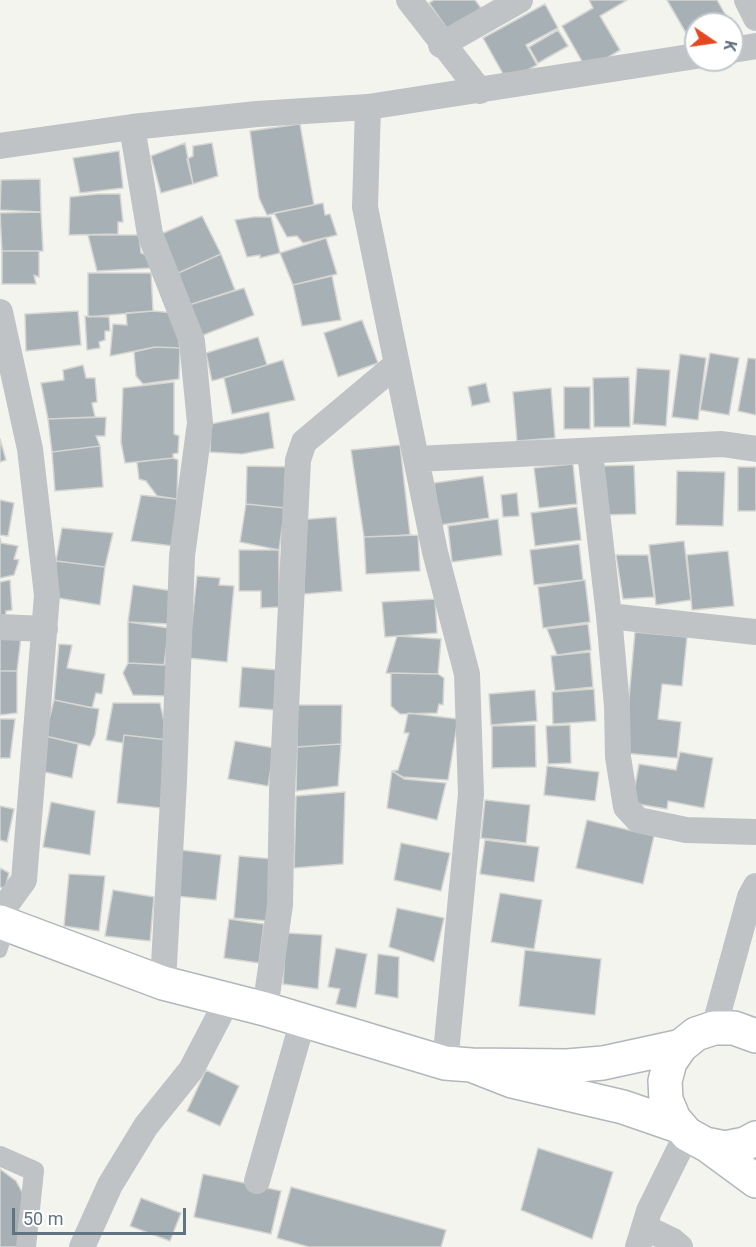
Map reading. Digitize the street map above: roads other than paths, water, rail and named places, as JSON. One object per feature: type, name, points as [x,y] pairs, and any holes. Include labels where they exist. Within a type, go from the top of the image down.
[{"type":"main road","points":[[2,928],[163,982],[512,1080],[623,1107],[725,1148],[745,1144],[756,1138]]},
{"type":"main road","points":[[756,1036],[734,1028],[714,1028],[696,1034],[681,1046],[670,1062],[665,1081],[666,1100],[674,1119],[692,1135],[756,1181]]},
{"type":"main road","points":[[458,1064],[567,1066],[603,1063],[681,1046]]},
{"type":"street","points":[[409,0],[441,45],[480,92]]},
{"type":"street","points":[[441,45],[520,0]]},
{"type":"street","points":[[747,0],[756,18]]},
{"type":"street","points":[[0,146],[132,127],[257,114],[368,107],[480,92],[684,58]]},
{"type":"street","points":[[368,107],[365,207],[435,552],[467,674],[471,794],[458,1064]]},
{"type":"street","points":[[132,127],[150,234],[192,341],[200,423],[182,556],[174,781],[163,982]]},
{"type":"street","points":[[0,312],[30,449],[47,595],[24,880],[2,928]]},
{"type":"street","points":[[265,1009],[280,904],[282,769],[298,460],[304,442],[397,364]]},
{"type":"street","points":[[416,459],[722,444],[756,449]]},
{"type":"street","points":[[590,452],[609,616],[617,705],[618,757],[626,807],[638,820],[686,830],[756,832]]},
{"type":"street","points":[[609,616],[756,632]]},
{"type":"street","points":[[0,627],[45,629]]},
{"type":"street","points":[[714,1028],[750,897],[756,886]]},
{"type":"street","points":[[82,1247],[110,1185],[146,1126],[191,1070],[228,999]]},
{"type":"street","points":[[257,1181],[303,1020]]},
{"type":"street","points":[[680,1247],[673,1240],[641,1237],[649,1211],[692,1135]]},
{"type":"street","points":[[0,1156],[34,1171],[26,1247]]}]
